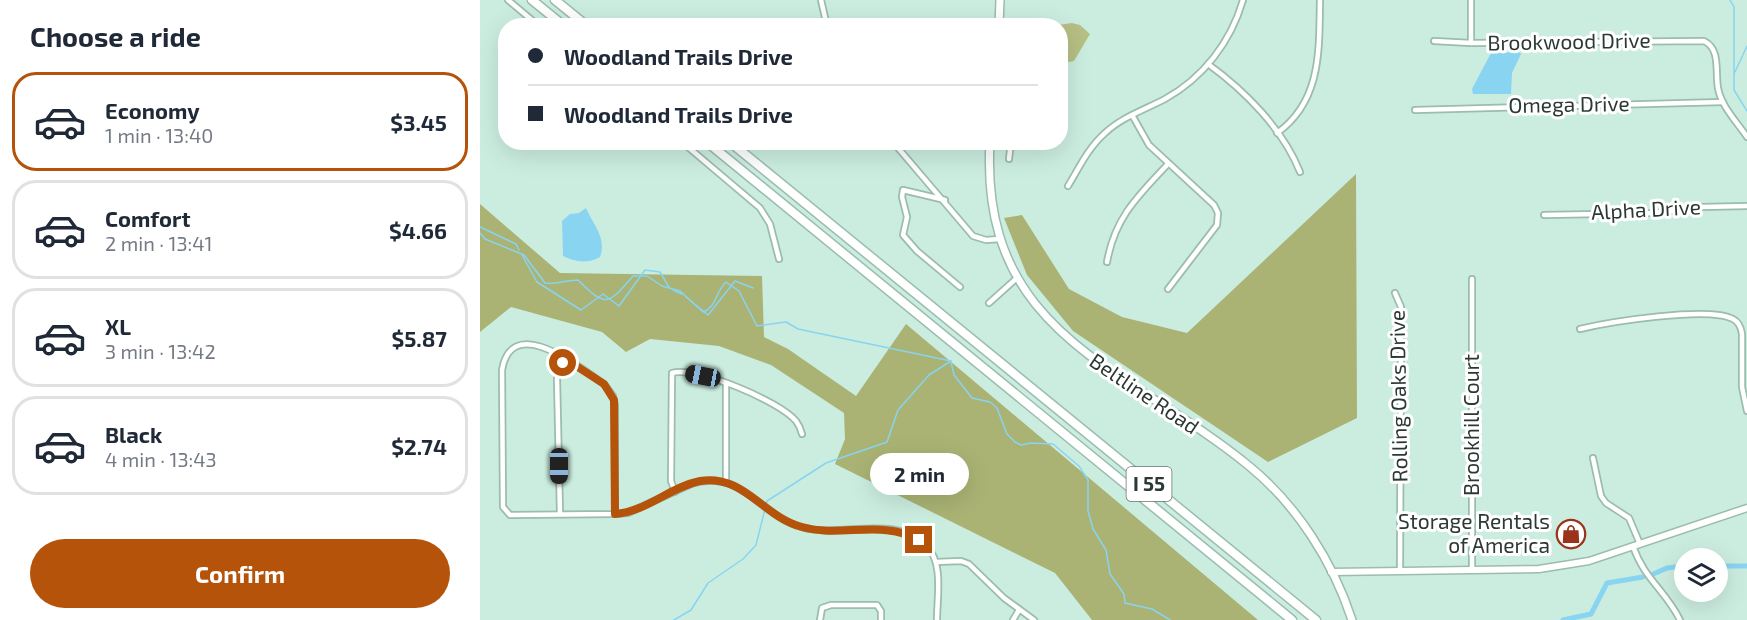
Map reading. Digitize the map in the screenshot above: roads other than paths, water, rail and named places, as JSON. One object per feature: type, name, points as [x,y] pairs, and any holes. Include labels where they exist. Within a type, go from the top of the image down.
[{"type":"highway","points":[[532,0],[554,18]]},
{"type":"highway","points":[[555,0],[577,18]]},
{"type":"highway","name":"I 55","points":[[717,150],[1292,620]]},
{"type":"highway","name":"I 55","points":[[740,150],[1316,620]]},
{"type":"main road","points":[[999,18],[1000,0]]},
{"type":"main road","name":"Beltline Road","points":[[990,150],[992,202],[1000,239],[1017,278],[1035,306],[1073,344],[1260,475],[1304,526],[1331,572],[1352,620]]},
{"type":"street","points":[[508,0],[529,18]]},
{"type":"street","points":[[821,0],[825,18]]},
{"type":"street","points":[[1068,186],[1096,142],[1113,126],[1173,94],[1208,64],[1228,37],[1243,0]]},
{"type":"street","points":[[1277,133],[1298,113],[1314,80],[1319,58],[1320,0]]},
{"type":"street","points":[[1471,0],[1471,43]]},
{"type":"street","name":"Brookwood Drive","points":[[1434,41],[1471,43],[1704,41],[1712,46],[1715,53],[1718,88],[1723,102]]},
{"type":"street","points":[[1208,64],[1230,81],[1277,133],[1300,172]]},
{"type":"street","points":[[1723,102],[1747,137]]},
{"type":"street","name":"Omega Drive","points":[[1415,110],[1723,102]]},
{"type":"street","points":[[1132,115],[1149,145],[1214,205],[1218,217],[1214,230],[1189,259],[1168,289]]},
{"type":"street","points":[[691,150],[760,208],[770,224],[779,259]]},
{"type":"street","points":[[900,150],[974,236],[986,240],[1000,239]]},
{"type":"street","points":[[1010,159],[1011,150]]},
{"type":"street","points":[[1107,262],[1113,236],[1121,218],[1168,164]]},
{"type":"street","points":[[945,200],[903,190],[901,195],[907,217],[903,235],[917,251],[960,287]]},
{"type":"street","name":"Alpha Drive","points":[[1544,215],[1655,213],[1701,207],[1747,206]]},
{"type":"street","points":[[989,303],[1017,278]]},
{"type":"street","name":"Brookhill Court","points":[[1472,279],[1472,570]]},
{"type":"street","name":"Rolling Oaks Drive","points":[[1395,293],[1401,307],[1400,571]]},
{"type":"street","points":[[1580,329],[1647,317],[1722,315],[1735,319],[1742,334],[1742,387],[1747,411]]},
{"type":"street","points":[[615,514],[614,400],[604,384],[540,345],[526,344],[509,353],[502,370],[504,510],[510,515],[615,514],[628,513],[700,482],[726,482],[743,489],[779,518],[803,528],[897,530],[925,544],[936,562],[937,620]]},
{"type":"street","points":[[560,514],[557,379],[559,370],[567,360]]},
{"type":"street","points":[[675,492],[671,481],[670,376],[672,373],[680,372],[726,383],[775,406],[796,421],[802,434]]},
{"type":"street","points":[[726,383],[726,482]]},
{"type":"street","points":[[1593,458],[1602,496],[1606,503],[1629,518],[1645,574],[1670,601],[1680,620]]},
{"type":"street","points":[[1331,572],[1539,569],[1571,565],[1747,508]]},
{"type":"street","points":[[936,562],[961,561],[969,564],[1019,610],[1034,620]]},
{"type":"street","points":[[820,620],[822,608],[831,605],[877,605],[881,611],[881,620]]},
{"type":"street","points":[[1013,620],[1019,610]]},
{"type":"water","points":[[1519,52],[1521,54],[1512,73],[1511,94],[1473,94],[1472,89],[1491,53]]},
{"type":"water","points":[[586,208],[598,231],[602,250],[600,257],[595,259],[572,260],[563,256],[562,221],[570,214],[579,213]]},
{"type":"waterway","points":[[1730,0],[1734,7],[1734,90],[1747,111]]},
{"type":"waterway","points":[[1735,72],[1747,46]]},
{"type":"waterway","points":[[480,227],[516,244],[519,250]]},
{"type":"waterway","points":[[480,233],[485,239],[524,255],[545,283],[578,280],[601,299],[607,299],[618,293],[633,276],[647,276],[662,286],[680,291],[703,312],[711,307],[726,282],[739,291],[757,326],[786,322],[798,329],[951,361]]},
{"type":"waterway","points":[[522,255],[537,282],[581,310],[603,294],[619,306],[645,270],[660,272],[669,287]]},
{"type":"waterway","points":[[686,297],[708,315],[735,281],[753,288]]},
{"type":"waterway","points":[[673,290],[682,294]]},
{"type":"waterway","points":[[674,620],[691,610],[708,583],[743,559],[756,545],[767,501],[826,463],[887,442],[898,410],[929,375],[951,361]]},
{"type":"waterway","points":[[951,362],[954,375],[972,398],[990,402],[997,408],[1007,434],[1015,442],[1021,445],[1053,444],[1079,466],[1088,480],[1088,511],[1093,529],[1106,550],[1110,574],[1124,594],[1125,603],[1152,609],[1170,620]]},
{"type":"waterway","points":[[1728,566],[1747,566]]},
{"type":"waterway","points":[[1651,575],[1674,567]]},
{"type":"waterway","points":[[1563,620],[1591,614],[1607,583],[1643,577]]},
{"type":"place","name":"Storage Rentals of America","points":[[1571,534]]}]
